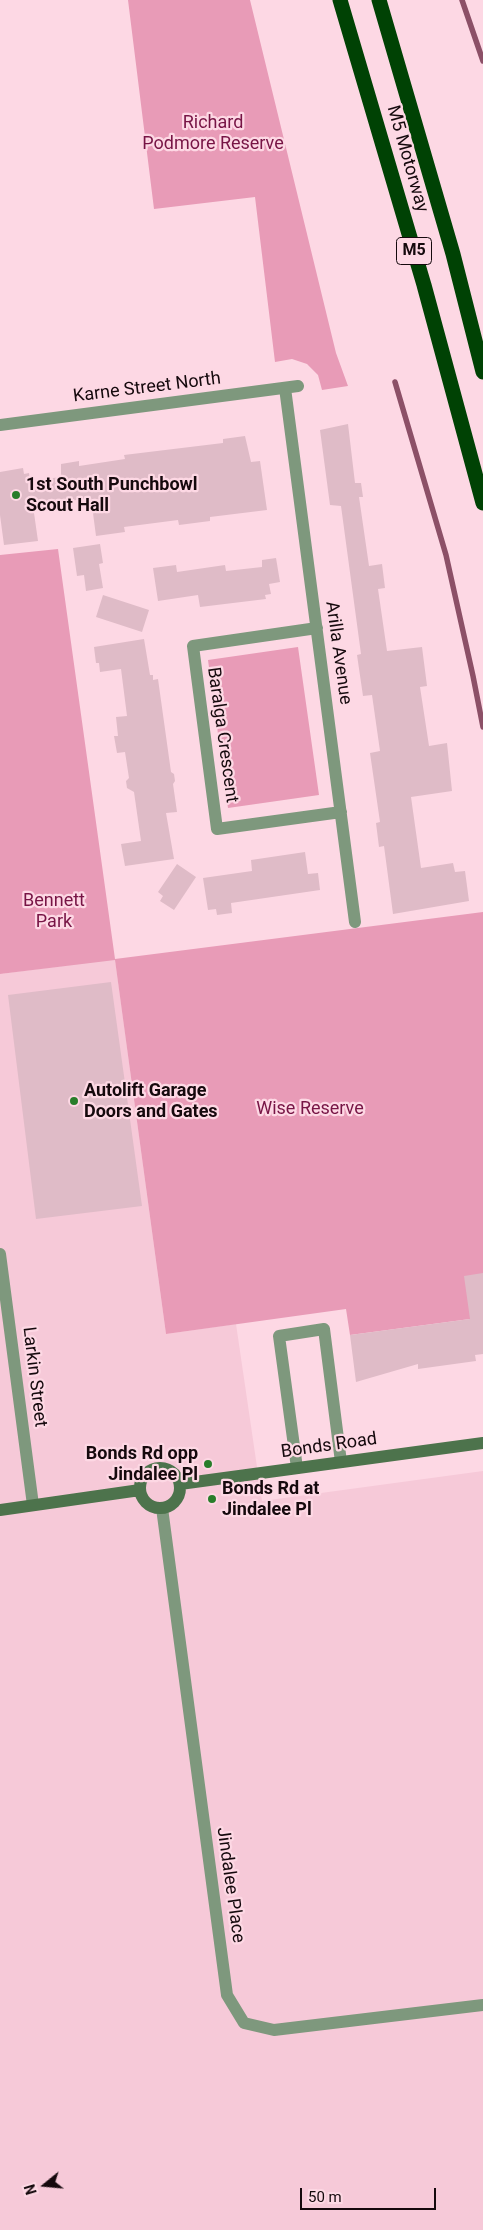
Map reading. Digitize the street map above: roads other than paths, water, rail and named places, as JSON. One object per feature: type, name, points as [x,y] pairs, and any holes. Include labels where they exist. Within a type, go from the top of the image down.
[{"type":"highway","name":"M5 Motorway","points":[[340,0],[426,294],[483,503]]},
{"type":"highway","name":"M5 Motorway","points":[[379,0],[453,254],[483,372]]},
{"type":"main road","name":"Bonds Road","points":[[180,1484],[483,1443]]},
{"type":"main road","points":[[161,1467],[173,1472],[180,1484],[178,1497],[174,1502],[162,1508],[150,1505],[142,1496],[140,1490],[141,1483],[148,1472],[161,1467]]},
{"type":"main road","points":[[0,1510],[140,1490]]},
{"type":"street","name":"Karne Street North","points":[[0,425],[298,386]]},
{"type":"street","name":"Arilla Avenue","points":[[285,388],[355,922]]},
{"type":"street","name":"Baralga Crescent","points":[[317,628],[193,646],[218,829],[341,812]]},
{"type":"street","name":"Larkin Street","points":[[0,1254],[33,1505]]},
{"type":"street","points":[[297,1468],[278,1336],[324,1329],[341,1462]]},
{"type":"street","name":"Jindalee Place","points":[[162,1508],[227,1995],[244,2023],[274,2030],[483,2005]]},
{"type":"waterway","points":[[462,0],[483,61]]},
{"type":"waterway","points":[[395,382],[446,555],[483,727]]},
{"type":"place","name":"1st South Punchbowl Scout Hall","points":[[16,495]]},
{"type":"place","name":"Autolift Garage Doors and Gates","points":[[74,1101]]},
{"type":"place","name":"Bonds Rd opp Jindalee Pl","points":[[208,1464]]},
{"type":"place","name":"Bonds Rd at Jindalee Pl","points":[[212,1499]]},
{"type":"park label","name":"Richard Podmore Reserve","points":[[213,133]]},
{"type":"park label","name":"Bennett Park","points":[[54,911]]},
{"type":"park label","name":"Wise Reserve","points":[[310,1109]]}]
